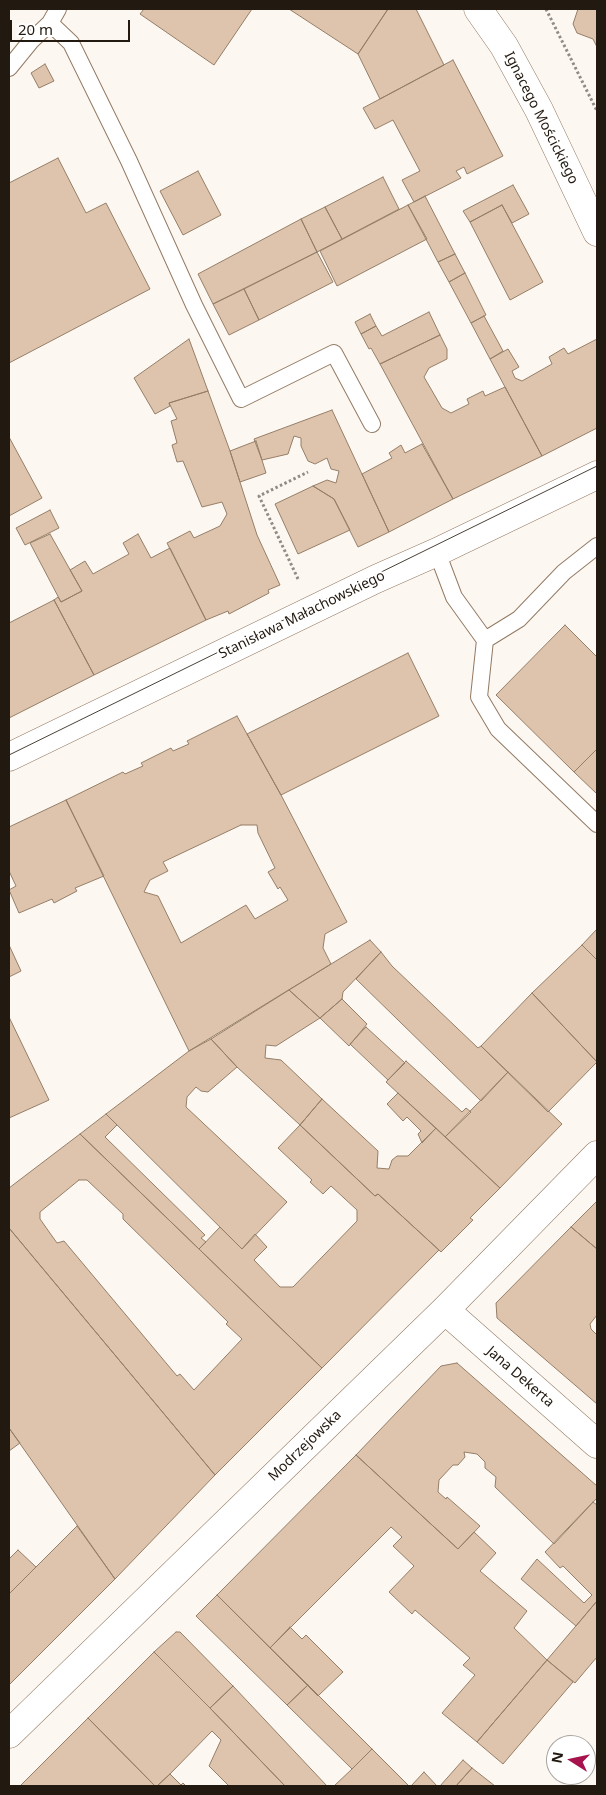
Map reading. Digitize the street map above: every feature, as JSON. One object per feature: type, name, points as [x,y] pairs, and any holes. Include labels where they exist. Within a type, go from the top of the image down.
[{"type":"street","name":"Ignacego Mościckiego","points":[[478,9],[504,46],[539,110],[597,232]]},
{"type":"street","name":"Stanisława Małachowskiego","points":[[9,756],[597,475]]},
{"type":"street","name":"Modrzejowska","points":[[9,1734],[444,1310],[597,1155]]},
{"type":"street","name":"Jana Dekerta","points":[[444,1310],[597,1444]]},
{"type":"lane","points":[[9,68],[54,16],[70,43],[129,161],[194,305],[241,399],[334,352],[372,424]]},
{"type":"lane","points":[[485,640],[519,620],[564,572],[597,546]]},
{"type":"lane","points":[[436,552],[454,597],[485,640],[479,697],[498,729],[597,824]]},
{"type":"path","points":[[546,9],[597,111]]},
{"type":"path","points":[[300,583],[259,496],[308,472]]},
{"type":"building","points":[[144,9],[252,9],[214,65],[140,14]]},
{"type":"building","points":[[289,9],[388,9],[358,54]]},
{"type":"building","points":[[388,9],[416,9],[444,65],[380,99],[358,54]]},
{"type":"building","points":[[578,9],[597,9],[597,47],[593,39],[577,33],[573,24]]},
{"type":"building","points":[[453,60],[503,156],[467,174],[464,167],[456,171],[461,178],[414,202],[402,180],[420,171],[393,120],[375,129],[363,108]]},
{"type":"building","points":[[45,64],[54,81],[39,88],[31,73]]},
{"type":"building","points":[[58,158],[86,213],[106,203],[150,289],[9,363],[9,183]]},
{"type":"building","points":[[198,171],[221,215],[183,235],[160,191]]},
{"type":"building","points":[[383,177],[399,209],[342,239],[325,207]]},
{"type":"building","points":[[513,185],[529,214],[512,223],[502,205],[470,222],[463,211]]},
{"type":"building","points":[[425,196],[455,254],[438,262],[408,205]]},
{"type":"building","points":[[408,205],[427,239],[337,286],[320,251]]},
{"type":"building","points":[[502,205],[543,282],[510,300],[470,222]]},
{"type":"building","points":[[325,207],[342,239],[317,252],[301,219]]},
{"type":"building","points":[[301,219],[317,252],[213,304],[198,274]]},
{"type":"building","points":[[317,252],[333,282],[259,320],[244,289]]},
{"type":"building","points":[[455,254],[465,273],[449,282],[438,262]]},
{"type":"building","points":[[465,273],[486,315],[471,323],[449,282]]},
{"type":"building","points":[[244,289],[259,320],[229,335],[213,304]]},
{"type":"building","points":[[429,312],[440,335],[380,364],[361,334],[376,326],[382,336]]},
{"type":"building","points":[[370,314],[376,326],[361,334],[355,322]]},
{"type":"building","points":[[484,316],[503,351],[490,359],[471,323]]},
{"type":"building","points":[[440,335],[447,349],[447,359],[429,368],[424,377],[442,408],[451,413],[469,404],[467,399],[483,391],[485,396],[505,387],[542,456],[453,499],[380,364]]},
{"type":"building","points":[[189,339],[208,391],[169,403],[170,406],[155,414],[134,378]]},
{"type":"building","points":[[597,339],[597,428],[542,456],[490,359],[508,349],[519,367],[512,371],[515,378],[522,381],[552,364],[549,357],[564,348],[568,354]]},
{"type":"building","points":[[208,391],[257,535],[280,585],[268,590],[269,593],[229,614],[228,611],[206,620],[167,543],[190,531],[194,538],[220,526],[227,514],[222,502],[202,507],[183,461],[177,462],[172,445],[177,443],[171,421],[177,419],[169,403]]},
{"type":"building","points":[[332,410],[389,532],[358,547],[334,499],[313,486],[327,480],[336,483],[339,471],[331,469],[327,458],[315,464],[308,461],[301,446],[301,438],[294,436],[288,454],[262,460],[254,439]]},
{"type":"building","points":[[9,437],[42,498],[9,516]]},
{"type":"building","points":[[256,441],[266,473],[240,482],[230,451]]},
{"type":"building","points":[[422,444],[453,499],[389,532],[362,474],[392,458],[389,453],[401,445],[405,453]]},
{"type":"building","points":[[313,486],[334,499],[350,530],[298,554],[275,504]]},
{"type":"building","points":[[50,510],[59,528],[25,545],[16,528]]},
{"type":"building","points":[[50,534],[82,591],[61,602],[30,543]]},
{"type":"building","points":[[138,534],[151,558],[170,548],[206,620],[94,675],[54,600],[58,597],[61,602],[82,591],[70,570],[85,561],[93,574],[129,554],[123,543]]},
{"type":"building","points":[[54,600],[94,675],[9,718],[9,623]]},
{"type":"building","points":[[565,625],[597,657],[597,749],[574,772],[496,695]]},
{"type":"building","points":[[408,653],[439,716],[281,795],[247,734]]},
{"type":"building","points":[[237,716],[281,795],[347,922],[325,934],[323,948],[331,964],[189,1051],[66,800],[123,772],[125,774],[143,766],[141,763],[171,748],[173,751],[189,744],[187,741]],"holes":[[[241,825],[257,825],[258,833],[275,868],[268,872],[278,889],[280,887],[288,900],[255,919],[246,905],[181,943],[158,896],[144,892],[150,880],[168,871],[163,862]]]},
{"type":"building","points":[[597,749],[597,794],[574,772]]},
{"type":"building","points":[[66,800],[104,876],[75,888],[77,891],[54,903],[52,899],[19,913],[9,890],[16,886],[9,871],[9,827]]},
{"type":"building","points":[[597,929],[597,960],[582,945]]},
{"type":"building","points":[[370,940],[381,952],[343,992],[342,999],[320,1018],[289,990]]},
{"type":"building","points":[[9,945],[21,971],[9,977]]},
{"type":"building","points":[[582,945],[597,960],[597,1062],[532,993]]},
{"type":"building","points":[[381,952],[392,966],[478,1048],[481,1046],[508,1072],[481,1101],[356,979]]},
{"type":"building","points":[[289,990],[320,1018],[276,1046],[266,1045],[265,1058],[281,1060],[322,1099],[300,1125],[237,1067],[211,1039]]},
{"type":"building","points":[[532,993],[597,1062],[548,1112],[481,1046]]},
{"type":"building","points":[[342,999],[367,1024],[349,1046],[320,1018]]},
{"type":"building","points":[[9,1017],[49,1100],[9,1118]]},
{"type":"building","points":[[366,1027],[405,1063],[388,1080],[350,1044]]},
{"type":"building","points":[[211,1039],[237,1067],[208,1092],[201,1091],[196,1087],[187,1097],[186,1107],[287,1202],[242,1249],[106,1114],[189,1051]]},
{"type":"building","points":[[406,1061],[462,1112],[466,1108],[471,1112],[445,1137],[386,1082]]},
{"type":"building","points":[[508,1072],[562,1124],[500,1188],[445,1137]]},
{"type":"building","points":[[398,1093],[436,1128],[422,1143],[418,1134],[421,1131],[407,1117],[403,1121],[387,1104]]},
{"type":"building","points":[[322,1099],[378,1151],[377,1168],[389,1169],[392,1160],[397,1156],[408,1156],[436,1128],[500,1188],[470,1218],[473,1220],[441,1252],[378,1194],[375,1196],[300,1125]]},
{"type":"building","points":[[106,1114],[117,1125],[105,1137],[205,1235],[201,1238],[206,1242],[199,1249],[80,1134]]},
{"type":"building","points":[[300,1125],[375,1196],[378,1194],[439,1250],[322,1368],[199,1249],[220,1227],[242,1249],[255,1234],[267,1247],[254,1260],[280,1287],[293,1287],[357,1221],[357,1210],[331,1186],[323,1194],[310,1182],[312,1180],[278,1148]]},
{"type":"building","points":[[80,1134],[322,1368],[215,1475],[9,1228],[9,1188]],"holes":[[[79,1180],[87,1180],[123,1214],[123,1219],[228,1322],[226,1324],[242,1339],[194,1390],[180,1374],[177,1376],[64,1241],[57,1243],[40,1219],[40,1212]]]},
{"type":"building","points":[[597,1201],[597,1249],[571,1227]]},
{"type":"building","points":[[571,1227],[597,1249],[597,1315],[590,1324],[591,1329],[597,1335],[597,1404],[497,1318],[496,1303]]},
{"type":"building","points":[[9,1228],[215,1475],[115,1579],[9,1428]]},
{"type":"building","points":[[457,1363],[597,1486],[597,1498],[554,1544],[495,1487],[496,1477],[485,1468],[485,1462],[477,1454],[464,1452],[465,1457],[458,1465],[453,1465],[439,1480],[438,1492],[446,1499],[447,1497],[480,1526],[458,1549],[356,1455],[441,1366]]},
{"type":"building","points":[[9,1428],[20,1443],[9,1451]]},
{"type":"building","points":[[356,1455],[458,1549],[474,1532],[496,1553],[480,1571],[527,1611],[514,1628],[547,1660],[477,1742],[442,1713],[475,1675],[463,1665],[470,1658],[415,1610],[412,1614],[389,1592],[414,1566],[393,1546],[402,1537],[391,1527],[270,1648],[217,1595]]},
{"type":"building","points":[[593,1502],[597,1505],[597,1601],[576,1626],[521,1579],[537,1559],[584,1603],[592,1595],[563,1566],[560,1568],[545,1552]]},
{"type":"building","points":[[77,1526],[115,1579],[9,1685],[9,1594]]},
{"type":"building","points":[[18,1550],[36,1567],[9,1594],[9,1559]]},
{"type":"building","points":[[217,1595],[308,1685],[287,1705],[196,1616]]},
{"type":"building","points":[[597,1601],[597,1657],[575,1683],[547,1660]]},
{"type":"building","points":[[290,1627],[302,1639],[306,1635],[343,1672],[318,1696],[270,1648]]},
{"type":"building","points":[[176,1632],[180,1632],[233,1686],[210,1708],[154,1652]]},
{"type":"building","points":[[154,1652],[285,1786],[229,1786],[209,1766],[221,1740],[212,1731],[170,1774],[155,1786],[88,1718]]},
{"type":"building","points":[[547,1660],[573,1682],[503,1764],[477,1742]]},
{"type":"building","points":[[308,1685],[372,1749],[352,1769],[287,1705]]},
{"type":"building","points":[[233,1686],[327,1786],[285,1786],[210,1708]]},
{"type":"building","points":[[88,1718],[155,1786],[20,1786]]},
{"type":"building","points":[[372,1749],[409,1786],[334,1786],[352,1769]]},
{"type":"building","points":[[463,1760],[472,1768],[456,1786],[440,1786]]},
{"type":"building","points":[[472,1768],[495,1786],[456,1786]]},
{"type":"building","points":[[424,1772],[437,1786],[411,1786]]},
{"type":"building","points":[[170,1774],[181,1785],[183,1783],[186,1786],[157,1786]]},
{"type":"tram line","points":[[9,755],[597,466]]}]
